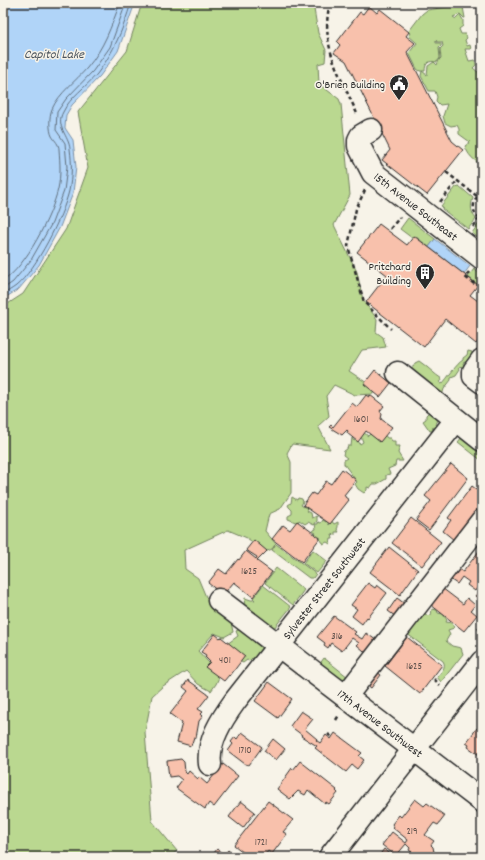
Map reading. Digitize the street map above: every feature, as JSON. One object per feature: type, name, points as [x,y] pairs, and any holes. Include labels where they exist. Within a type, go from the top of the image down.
[{"type":"street","name":"15th Avenue Southeast","points":[[368,131],[361,136],[359,146],[373,173],[477,262]]},
{"type":"street","points":[[482,360],[474,371],[474,376],[482,382]]},
{"type":"street","points":[[398,373],[482,440]]},
{"type":"street","name":"Sylvester Street Southwest","points":[[210,764],[209,755],[211,743],[227,713],[456,420]]},
{"type":"street","points":[[343,705],[482,521]]},
{"type":"street","name":"17th Avenue Southwest","points":[[219,600],[279,645],[343,705],[413,748],[482,801]]},
{"type":"street","points":[[330,857],[413,748],[482,662]]},
{"type":"path","points":[[330,3],[326,19],[327,36],[336,68],[368,131]]},
{"type":"path","points":[[446,172],[482,200]]},
{"type":"path","points":[[373,173],[356,209],[348,246],[364,302],[391,329]]},
{"type":"path","points":[[436,207],[457,181]]},
{"type":"path","points":[[480,219],[473,208],[476,196],[482,192]]},
{"type":"path","points":[[390,229],[404,212]]},
{"type":"path","points":[[480,219],[482,215]]},
{"type":"path","points":[[477,262],[465,277],[482,290]]},
{"type":"path","points":[[478,628],[482,631]]},
{"type":"path","points":[[434,680],[440,685]]},
{"type":"path","points":[[336,720],[343,705]]},
{"type":"path","points":[[328,734],[332,737]]},
{"type":"green space","points":[[142,3],[313,3],[318,33],[326,50],[325,62],[318,64],[319,84],[339,99],[341,104],[350,195],[334,225],[357,272],[363,300],[377,319],[376,332],[383,337],[386,347],[362,350],[349,371],[373,387],[373,394],[355,395],[334,385],[326,396],[329,416],[318,426],[330,449],[292,444],[287,453],[291,462],[291,493],[280,509],[269,514],[265,531],[276,544],[316,574],[313,578],[309,578],[272,550],[275,545],[272,549],[265,552],[247,538],[228,530],[184,550],[185,569],[198,578],[206,597],[230,617],[233,632],[224,637],[214,633],[198,651],[220,675],[211,691],[198,684],[186,671],[163,686],[152,696],[145,732],[152,821],[177,851],[169,857],[3,857],[3,307],[23,294],[66,229],[88,168],[78,112],[127,51]]},
{"type":"green space","points":[[461,5],[463,7],[465,18],[460,14],[453,17],[456,19],[460,15],[463,20],[463,26],[459,29],[461,34],[465,34],[467,38],[465,40],[467,46],[470,45],[471,49],[465,49],[469,61],[475,60],[476,65],[473,68],[478,72],[482,88],[481,164],[469,155],[465,146],[470,142],[459,134],[457,125],[451,126],[445,123],[443,116],[447,104],[440,105],[436,101],[437,97],[435,91],[429,91],[421,76],[422,71],[417,69],[409,53],[417,43],[409,36],[411,33],[409,31],[427,10]],"holes":[[[436,40],[437,42],[442,42],[443,46],[440,49],[441,58],[437,65],[434,62],[428,66],[427,75],[422,71],[425,71],[428,63],[432,61],[437,62],[440,58],[439,48],[441,43],[436,43]]]},
{"type":"green space","points":[[459,186],[473,198],[472,209],[476,219],[468,229],[442,209],[443,207],[441,206],[456,187]]},
{"type":"green space","points":[[408,218],[435,239],[429,247],[415,236],[412,238],[400,229]]},
{"type":"green space","points":[[480,222],[482,224],[482,241],[472,233]]},
{"type":"green space","points":[[474,269],[482,276],[482,288],[468,277]]},
{"type":"green space","points":[[468,351],[472,352],[472,356],[469,360],[463,363],[464,366],[459,367],[460,369],[456,375],[451,377],[451,380],[444,389],[441,399],[411,370],[415,363],[419,361],[442,379],[440,383],[442,384],[467,355]]},
{"type":"green space","points":[[429,412],[438,420],[436,424],[438,426],[435,432],[433,427],[432,431],[430,431],[423,421],[426,419],[426,415]]},
{"type":"green space","points":[[363,432],[368,436],[372,432],[383,433],[387,438],[395,441],[395,446],[400,446],[398,453],[403,461],[396,461],[395,466],[388,469],[390,474],[386,475],[386,479],[377,484],[373,484],[370,488],[367,487],[367,490],[364,493],[358,489],[355,484],[357,482],[344,464],[344,460],[347,458],[343,455],[348,446],[351,446],[352,438],[354,441],[357,439],[360,444],[363,442],[360,434]]},
{"type":"green space","points":[[462,437],[482,452],[482,461],[458,442]]},
{"type":"green space","points":[[292,497],[297,500],[298,498],[302,499],[303,502],[301,505],[304,507],[305,505],[311,506],[307,511],[311,513],[312,518],[317,516],[317,521],[314,525],[308,522],[305,524],[299,520],[298,523],[288,519],[288,516],[292,514],[292,510],[288,505],[291,503]]},
{"type":"green space","points":[[323,520],[326,522],[327,520],[329,525],[331,520],[334,524],[338,522],[337,529],[339,532],[335,532],[335,535],[332,534],[333,539],[331,539],[330,544],[327,542],[323,544],[320,537],[316,538],[317,536],[312,536],[316,533],[312,531],[316,529],[315,524],[318,524],[318,522],[321,523]]},
{"type":"green space","points":[[313,550],[327,561],[317,573],[303,563]]},
{"type":"green space","points":[[276,568],[304,590],[293,605],[265,583]]},
{"type":"green space","points":[[263,585],[291,607],[274,628],[271,628],[244,605],[245,598],[255,600],[253,598]]},
{"type":"green space","points":[[432,609],[443,614],[447,620],[446,622],[452,623],[454,628],[448,630],[450,634],[446,641],[452,646],[461,648],[463,654],[441,682],[437,677],[444,667],[443,661],[402,630],[424,613],[428,616],[431,615]]},
{"type":"green space","points":[[240,629],[273,635],[255,661],[252,658],[243,663],[239,661],[227,644],[238,636],[236,631]]},
{"type":"green space","points":[[324,658],[353,681],[349,686],[319,665]]},
{"type":"water","name":"Capitol Lake","points":[[3,3],[135,3],[118,51],[100,76],[72,105],[66,115],[65,128],[73,140],[76,167],[73,193],[60,227],[39,265],[19,289],[3,299]]},
{"type":"water","points":[[435,239],[470,266],[464,274],[429,247]]},
{"type":"building","name":"O'Brien Building","points":[[369,6],[377,13],[380,9],[409,32],[406,36],[415,43],[407,52],[452,141],[463,150],[427,195],[382,160],[390,150],[346,61],[334,53],[340,45],[337,42],[360,12],[363,14]]},
{"type":"building","name":"Pritchard Building","points":[[379,224],[407,245],[414,236],[478,285],[470,295],[482,304],[482,336],[476,344],[445,319],[424,347],[366,302],[387,275],[357,252]]},
{"type":"building","points":[[375,370],[391,383],[380,397],[364,384]]},
{"type":"building","points":[[366,395],[369,397],[370,395],[384,406],[380,411],[382,414],[381,419],[392,427],[380,442],[366,431],[358,442],[347,433],[347,430],[342,435],[329,427],[331,425],[333,427],[352,403],[357,407]]},
{"type":"building","points":[[451,464],[468,478],[429,530],[416,520],[431,501],[425,496]]},
{"type":"building","points":[[342,469],[356,480],[344,495],[349,500],[330,524],[303,505],[312,493],[316,495],[326,481],[331,484]]},
{"type":"building","points":[[472,486],[481,493],[482,491],[482,518],[454,540],[443,531],[451,520],[448,518]]},
{"type":"building","points":[[411,518],[441,542],[422,566],[392,543]]},
{"type":"building","points":[[297,521],[320,538],[302,562],[272,539],[283,525],[290,530]]},
{"type":"building","points":[[254,540],[267,551],[257,561],[272,572],[253,597],[234,582],[223,595],[208,583],[219,569],[226,574],[246,551],[256,559],[257,557],[246,550]]},
{"type":"building","points":[[389,547],[418,570],[400,595],[370,572]]},
{"type":"building","points":[[479,551],[482,553],[481,601],[475,596],[480,590],[477,588],[475,591],[467,585],[469,582],[462,577],[457,584],[445,576],[453,565],[463,572]]},
{"type":"building","points":[[368,583],[375,588],[377,585],[387,593],[362,624],[352,616],[357,609],[351,605]]},
{"type":"building","points":[[438,585],[463,604],[467,598],[475,605],[471,610],[477,615],[464,631],[426,601]]},
{"type":"building","points":[[397,598],[409,607],[399,619],[388,611]]},
{"type":"building","points":[[334,616],[356,632],[354,634],[362,639],[366,633],[380,643],[370,656],[357,645],[359,643],[352,638],[342,651],[331,643],[328,648],[324,645],[325,643],[317,637]]},
{"type":"building","points":[[215,634],[245,656],[230,676],[229,675],[224,681],[205,667],[210,662],[205,657],[206,655],[201,652]]},
{"type":"building","points":[[407,637],[442,665],[420,694],[385,666]]},
{"type":"building","points":[[372,668],[381,675],[371,688],[362,681]]},
{"type":"building","points":[[188,680],[209,695],[198,709],[203,712],[201,714],[203,716],[199,721],[196,738],[194,737],[191,746],[177,742],[182,723],[170,714],[188,691],[183,687]]},
{"type":"building","points":[[269,682],[292,699],[278,718],[255,701]]},
{"type":"building","points":[[301,711],[313,719],[305,729],[320,743],[326,735],[331,739],[335,733],[362,753],[359,756],[364,760],[357,769],[352,765],[346,772],[315,748],[317,746],[301,736],[302,735],[290,726]]},
{"type":"building","points":[[477,728],[481,731],[482,730],[482,757],[468,747],[469,745],[466,743]]},
{"type":"building","points":[[242,732],[262,747],[249,765],[245,764],[228,751],[233,744],[231,742],[235,737],[237,739]]},
{"type":"building","points":[[273,739],[285,749],[276,760],[264,751]]},
{"type":"building","points":[[181,759],[184,762],[185,772],[187,774],[189,771],[198,779],[199,777],[207,784],[223,764],[238,776],[214,807],[209,803],[205,809],[176,788],[182,780],[177,776],[169,777],[167,761]]},
{"type":"building","points":[[300,761],[337,790],[336,791],[338,793],[329,804],[326,802],[325,804],[308,790],[305,795],[298,791],[290,799],[277,789],[292,768],[293,770]]},
{"type":"building","points":[[415,799],[424,806],[427,803],[445,816],[438,825],[434,823],[425,835],[434,841],[431,845],[434,852],[430,856],[418,857],[409,850],[410,848],[406,844],[396,856],[382,845],[392,832],[406,843],[408,840],[393,828],[394,827],[392,824],[399,815],[401,817]]},
{"type":"building","points":[[241,801],[255,812],[243,828],[229,817]]},
{"type":"building","points":[[268,801],[293,820],[283,832],[287,834],[272,854],[268,851],[264,857],[249,857],[234,845]]},
{"type":"building","points":[[217,849],[224,855],[228,850],[236,857],[211,857]]},
{"type":"building","points":[[384,849],[394,857],[378,857]]},
{"type":"place","name":"O'Brien Building","points":[[399,101]]},
{"type":"place","name":"Pritchard Building","points":[[425,290]]}]
